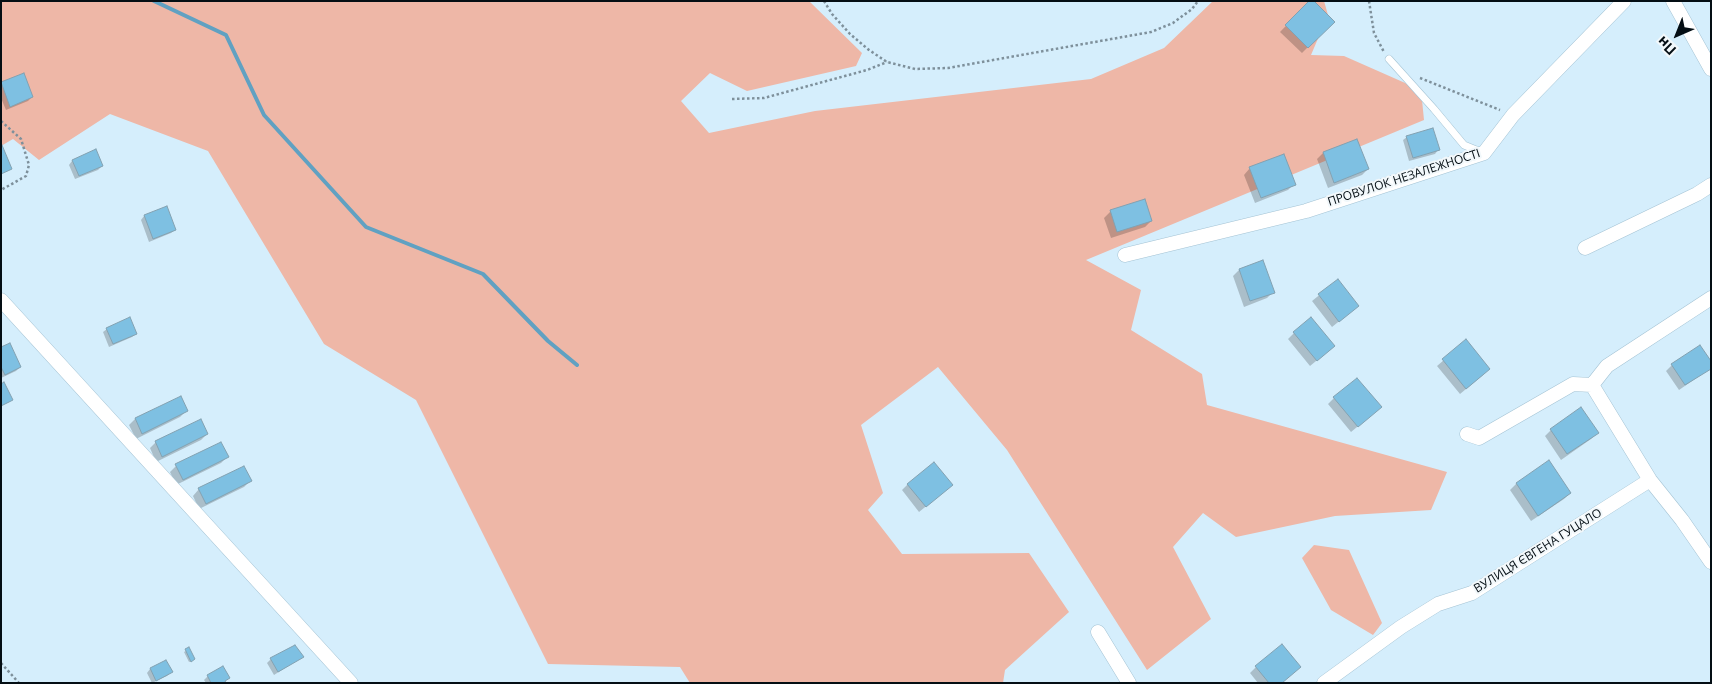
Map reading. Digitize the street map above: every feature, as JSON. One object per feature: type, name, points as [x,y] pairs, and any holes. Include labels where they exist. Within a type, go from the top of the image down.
[{"type":"street","name":"ПРОВУЛОК НЕЗАЛЕЖНОСТІ","points":[[1125,255],[1306,211],[1484,153],[1513,115],[1624,1]]},
{"type":"street","points":[[1673,1],[1680,17],[1711,69]]},
{"type":"street","points":[[1585,248],[1698,194],[1711,185]]},
{"type":"street","points":[[1592,385],[1607,366],[1711,298]]},
{"type":"street","points":[[1,300],[351,683]]},
{"type":"street","points":[[1468,434],[1479,438],[1573,384],[1592,385]]},
{"type":"street","points":[[1592,385],[1650,480],[1682,520],[1711,562]]},
{"type":"street","name":"ВУЛИЦЯ ЄВГЕНА ГУЦАЛО","points":[[1324,683],[1401,627],[1431,608],[1472,593],[1650,480]]},
{"type":"street","points":[[1098,632],[1129,683]]},
{"type":"lane","points":[[1389,60],[1464,144],[1484,153]]},
{"type":"path","points":[[824,1],[832,14],[850,34],[869,50],[887,62],[915,69],[948,68],[1151,32],[1173,23],[1198,1]]},
{"type":"path","points":[[1369,1],[1374,33],[1389,60]]},
{"type":"path","points":[[732,99],[764,98],[867,70],[887,62]]},
{"type":"path","points":[[1412,74],[1513,115]]},
{"type":"path","points":[[1,121],[21,139],[29,165],[26,176],[1,190]]},
{"type":"path","points":[[1,663],[19,683]]},
{"type":"shaded area","points":[[1,1],[809,1],[862,53],[856,66],[747,91],[710,73],[681,101],[709,133],[815,111],[1091,79],[1164,48],[1213,1],[1324,1],[1328,15],[1311,55],[1344,56],[1421,90],[1424,120],[1086,260],[1141,290],[1131,330],[1202,374],[1207,405],[1447,472],[1431,510],[1335,516],[1236,537],[1203,513],[1173,547],[1211,619],[1147,670],[1007,450],[938,367],[861,425],[883,493],[868,510],[902,554],[1029,553],[1069,612],[1005,670],[1003,683],[690,683],[680,667],[548,664],[416,400],[324,344],[208,151],[110,114],[39,160],[13,139],[1,146]]},
{"type":"shaded area","points":[[1314,545],[1349,550],[1382,623],[1373,635],[1331,610],[1302,558]]},
{"type":"building","points":[[1309,1],[1314,1],[1335,22],[1308,48],[1285,25]]},
{"type":"building","points":[[24,73],[33,97],[10,107],[1,82]]},
{"type":"building","points":[[1433,128],[1440,150],[1413,158],[1406,136]]},
{"type":"building","points":[[1357,139],[1369,169],[1334,183],[1323,152]]},
{"type":"building","points":[[1,146],[12,169],[1,174]]},
{"type":"building","points":[[96,149],[103,166],[79,176],[72,160]]},
{"type":"building","points":[[1284,154],[1296,185],[1261,198],[1249,167]]},
{"type":"building","points":[[1145,199],[1152,221],[1117,232],[1110,210]]},
{"type":"building","points":[[167,206],[176,230],[153,239],[144,215]]},
{"type":"building","points":[[1263,260],[1275,293],[1250,301],[1239,269]]},
{"type":"building","points":[[1338,279],[1359,306],[1339,322],[1318,294]]},
{"type":"building","points":[[130,317],[137,334],[113,344],[106,328]]},
{"type":"building","points":[[1311,317],[1335,346],[1317,361],[1293,332]]},
{"type":"building","points":[[1466,339],[1490,369],[1466,389],[1442,359]]},
{"type":"building","points":[[10,343],[21,367],[5,375],[1,367],[1,347]]},
{"type":"building","points":[[1700,345],[1711,361],[1711,369],[1685,385],[1671,364]]},
{"type":"building","points":[[1357,378],[1382,407],[1358,427],[1333,397]]},
{"type":"building","points":[[4,382],[13,400],[1,406],[1,384]]},
{"type":"building","points":[[181,396],[188,411],[142,434],[135,418]]},
{"type":"building","points":[[1581,407],[1599,433],[1567,454],[1550,429]]},
{"type":"building","points":[[201,419],[208,434],[162,457],[155,441]]},
{"type":"building","points":[[221,442],[229,457],[183,480],[175,464]]},
{"type":"building","points":[[1549,460],[1571,493],[1538,516],[1516,483]]},
{"type":"building","points":[[934,462],[953,485],[926,507],[907,484]]},
{"type":"building","points":[[244,466],[252,481],[206,504],[198,488]]},
{"type":"building","points":[[1282,644],[1301,667],[1282,683],[1269,683],[1255,666]]},
{"type":"building","points":[[295,645],[304,657],[278,672],[270,658]]},
{"type":"building","points":[[189,647],[195,659],[191,662],[185,649]]},
{"type":"building","points":[[166,660],[173,672],[156,681],[150,668]]},
{"type":"building","points":[[223,666],[230,678],[225,681],[226,683],[211,683],[207,675]]},
{"type":"waterway","points":[[154,1],[226,35],[264,115],[366,227],[483,274],[548,341],[577,365]]}]
